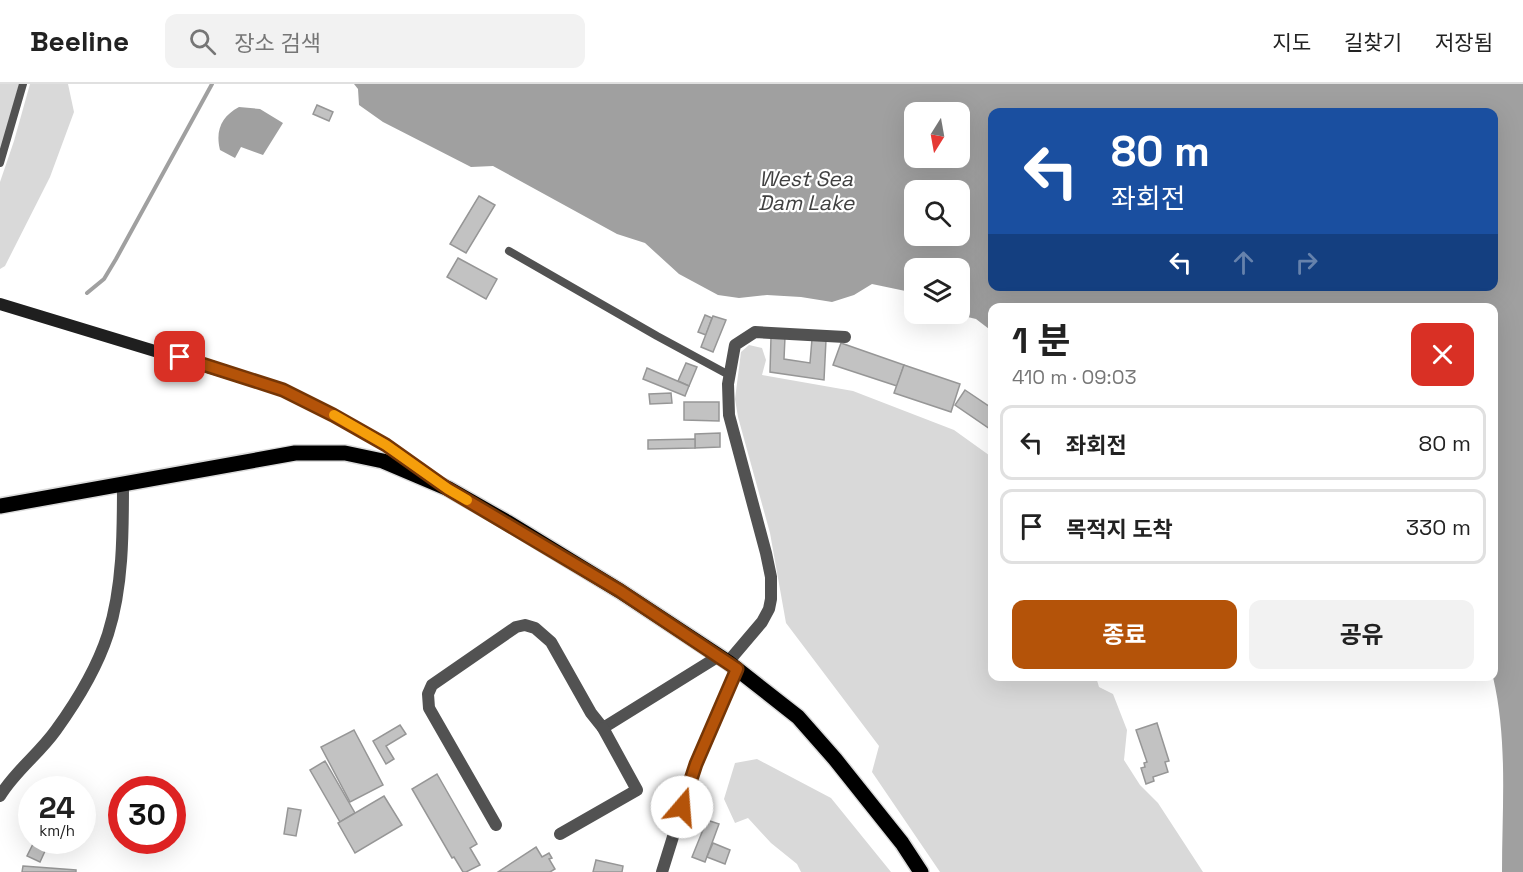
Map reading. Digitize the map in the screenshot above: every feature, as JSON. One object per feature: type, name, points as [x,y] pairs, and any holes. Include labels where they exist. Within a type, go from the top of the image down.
[{"type":"main road","points":[[0,304],[283,390],[386,445],[448,489],[620,591],[728,663],[798,717],[902,843],[921,872]]},
{"type":"main road","points":[[0,506],[295,453],[345,453],[383,461],[448,489]]},
{"type":"street","points":[[662,872],[728,663],[762,622],[771,599],[771,577],[766,553],[729,415],[729,375],[735,345],[755,332],[845,337]]},
{"type":"street","points":[[0,796],[10,779],[56,731],[92,673],[108,633],[118,586],[123,484]]},
{"type":"street","points":[[496,825],[429,708],[428,694],[432,685],[516,627],[525,626],[535,628],[551,642],[637,790],[560,834]]},
{"type":"street","points":[[603,728],[728,663]]},
{"type":"lane","points":[[0,163],[23,84]]},
{"type":"lane","points":[[509,251],[729,375]]},
{"type":"shaded area","points":[[0,84],[19,84],[0,153]]},
{"type":"shaded area","points":[[30,84],[68,84],[74,112],[50,177],[5,266],[0,269],[0,182]]},
{"type":"shaded area","points":[[749,345],[762,348],[766,360],[762,375],[853,391],[954,430],[988,454],[988,681],[1097,681],[1099,687],[1113,694],[1127,730],[1124,760],[1140,785],[1158,803],[1203,872],[940,872],[872,772],[879,746],[786,623],[770,533],[735,399],[741,352]]},
{"type":"shaded area","points":[[757,759],[831,798],[891,872],[801,872],[797,864],[771,843],[748,818],[735,823],[724,799],[735,763]]},
{"type":"water","name":"West Sea Dam Lake","points":[[354,84],[1523,84],[1523,872],[1502,872],[1501,725],[1494,681],[1498,681],[1498,303],[988,303],[988,328],[976,319],[970,318],[970,258],[904,258],[904,291],[872,284],[854,295],[832,302],[801,297],[767,295],[739,298],[718,295],[679,274],[645,243],[617,234],[493,166],[471,167],[383,122],[359,105],[358,89]]},
{"type":"water","points":[[239,107],[260,109],[283,123],[263,155],[241,147],[235,158],[220,150],[218,136],[221,124]]},
{"type":"building","points":[[317,105],[333,112],[329,121],[313,114]]},
{"type":"building","points":[[479,196],[495,205],[466,253],[450,244]]},
{"type":"building","points":[[458,258],[497,279],[486,299],[447,277]]},
{"type":"building","points":[[705,315],[712,318],[706,335],[698,332]]},
{"type":"building","points":[[713,316],[726,320],[713,352],[701,347]]},
{"type":"building","points":[[771,337],[785,337],[784,359],[810,363],[812,339],[826,340],[824,380],[770,372]]},
{"type":"building","points":[[841,343],[904,365],[897,386],[833,365]]},
{"type":"building","points":[[686,363],[697,367],[689,386],[678,381]]},
{"type":"building","points":[[904,365],[960,384],[951,412],[894,393]]},
{"type":"building","points":[[647,368],[689,386],[685,396],[643,379]]},
{"type":"building","points":[[965,390],[988,406],[988,428],[955,405]]},
{"type":"building","points":[[671,393],[672,403],[650,404],[649,394]]},
{"type":"building","points":[[684,402],[719,402],[719,421],[684,420]]},
{"type":"building","points":[[720,433],[720,447],[695,448],[695,434]]},
{"type":"building","points":[[695,439],[695,448],[648,449],[648,440]]},
{"type":"building","points":[[1157,723],[1169,761],[1165,762],[1168,772],[1153,777],[1154,781],[1146,784],[1141,768],[1145,767],[1144,763],[1147,762],[1136,730]]},
{"type":"building","points":[[400,725],[406,734],[386,746],[394,759],[386,764],[373,741]]},
{"type":"building","points":[[354,730],[383,785],[350,802],[321,747]]},
{"type":"building","points":[[325,761],[355,813],[340,822],[310,770]]},
{"type":"building","points":[[437,774],[477,844],[470,848],[480,865],[466,872],[463,872],[454,857],[452,858],[412,789]]},
{"type":"building","points":[[384,796],[402,825],[355,853],[338,823]]},
{"type":"building","points":[[288,808],[301,810],[296,836],[284,834]]},
{"type":"building","points":[[707,820],[719,824],[705,862],[692,857]]},
{"type":"building","points":[[713,843],[730,850],[725,864],[707,857]]},
{"type":"building","points":[[536,847],[542,857],[549,853],[552,858],[549,859],[555,869],[550,872],[498,872]]},
{"type":"building","points":[[28,854],[44,854],[40,862],[27,856]]},
{"type":"building","points":[[596,860],[623,866],[622,872],[593,872]]},
{"type":"building","points":[[23,866],[76,870],[76,872],[22,872]]},
{"type":"waterway","points":[[87,293],[104,279],[116,259],[212,84]]},
{"type":"slow traffic","points":[[334,415],[386,445],[467,500]]},
{"type":"route","points":[[180,357],[283,390],[333,415],[386,445],[448,489],[620,591],[737,669],[696,764],[682,807]]}]
